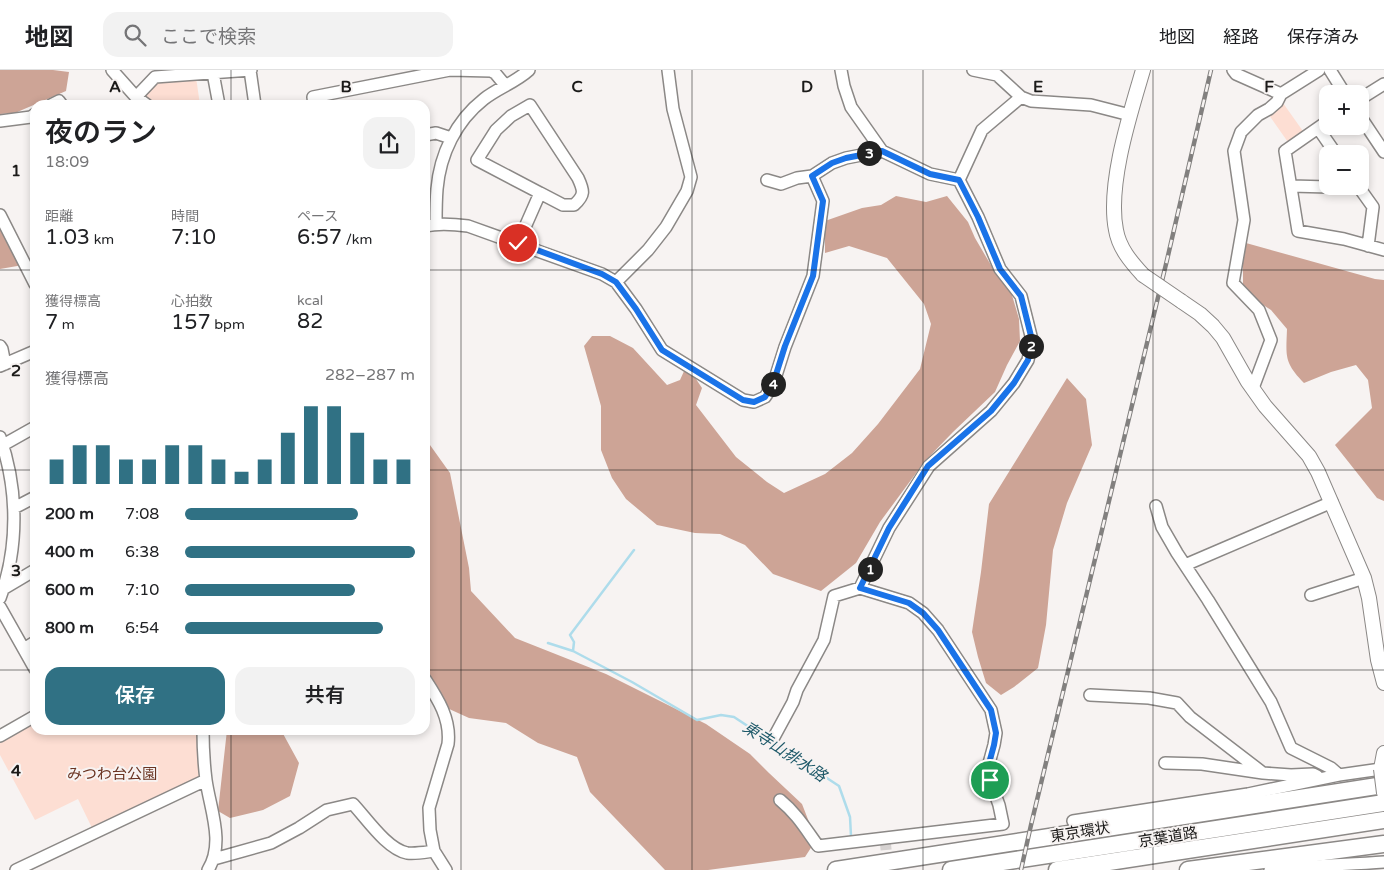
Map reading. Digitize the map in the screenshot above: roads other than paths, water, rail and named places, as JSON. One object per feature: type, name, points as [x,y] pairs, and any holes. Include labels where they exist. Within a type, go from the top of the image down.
[{"type":"highway","name":"東京環状","points":[[836,870],[1383,777]]},
{"type":"highway","name":"京葉道路","points":[[951,870],[1384,803]]},
{"type":"highway","name":"京葉道路","points":[[1057,870],[1384,820]]},
{"type":"highway","points":[[1188,870],[1384,844]]},
{"type":"main road","points":[[1142,70],[1117,176],[1114,210],[1116,231],[1122,247],[1131,262],[1144,275],[1200,314],[1213,326],[1265,406],[1309,456],[1332,502],[1364,578],[1384,684]]},
{"type":"main road","points":[[1384,753],[1384,793]]},
{"type":"street","points":[[112,70],[140,100]]},
{"type":"street","points":[[136,97],[155,77],[250,70],[254,100]]},
{"type":"street","points":[[313,100],[313,97],[408,74],[450,70],[491,71],[505,85]]},
{"type":"street","points":[[529,70],[483,100],[459,124],[451,138],[440,170],[430,225],[453,224],[468,226],[602,274],[616,282],[662,350],[743,400],[754,402],[765,397],[773,384],[785,346],[813,276],[823,201],[812,176]]},
{"type":"street","points":[[616,282],[648,250],[666,227],[687,192],[691,178],[673,109],[668,70]]},
{"type":"street","points":[[841,70],[851,106],[882,151],[930,174],[959,180]]},
{"type":"street","points":[[973,70],[997,75],[1021,97],[1031,101],[1092,105],[1130,115]]},
{"type":"street","points":[[1233,70],[1236,74],[1281,94]]},
{"type":"street","points":[[1253,388],[1271,340],[1259,310],[1233,283],[1244,220],[1234,151],[1241,132],[1258,115],[1277,102],[1281,94],[1319,70]]},
{"type":"street","points":[[1330,70],[1340,85]]},
{"type":"street","points":[[214,73],[217,100]]},
{"type":"street","points":[[1369,94],[1384,84]]},
{"type":"street","points":[[959,180],[982,130],[1021,97]]},
{"type":"street","points":[[530,105],[578,178],[583,189],[582,198],[574,204],[563,205],[540,193],[477,160],[496,130],[511,116],[530,105]]},
{"type":"street","points":[[0,122],[30,117]]},
{"type":"street","points":[[1319,128],[1285,151],[1298,231],[1344,239],[1384,250]]},
{"type":"street","points":[[1369,130],[1384,152]]},
{"type":"street","points":[[430,134],[436,133],[451,138]]},
{"type":"street","points":[[767,180],[781,184],[797,178],[812,176],[832,163],[846,158],[882,151]]},
{"type":"street","points":[[860,588],[889,528],[928,466],[991,411],[1014,383],[1028,360],[1032,340],[1021,296],[1000,269],[978,217],[959,180]]},
{"type":"street","points":[[1291,186],[1319,187]]},
{"type":"street","points":[[518,243],[540,193]]},
{"type":"street","points":[[1364,195],[1373,207],[1368,246]]},
{"type":"street","points":[[0,215],[30,274]]},
{"type":"street","points":[[0,346],[2,349],[2,365],[30,353]]},
{"type":"street","points":[[2,593],[11,552],[14,508],[8,464],[2,441],[30,429]]},
{"type":"street","points":[[14,508],[30,499]]},
{"type":"street","points":[[1185,566],[1332,502]]},
{"type":"street","points":[[1156,506],[1162,527],[1271,702],[1291,748],[1331,768],[1339,775]]},
{"type":"street","points":[[2,593],[30,573]]},
{"type":"street","points":[[1310,595],[1364,578]]},
{"type":"street","points":[[774,737],[794,702],[797,690],[824,640],[834,596],[860,588],[909,603],[923,613],[938,630],[991,710],[996,733],[988,767],[990,780],[1000,805],[1003,824],[818,846],[798,817],[780,800]]},
{"type":"street","points":[[0,607],[30,659]]},
{"type":"street","points":[[24,649],[30,645]]},
{"type":"street","points":[[430,686],[443,711],[449,734],[448,744],[429,808],[430,830],[434,851],[446,870]]},
{"type":"street","points":[[1090,695],[1149,698],[1177,704],[1190,717],[1263,772]]},
{"type":"street","points":[[0,736],[30,719]]},
{"type":"street","points":[[203,735],[206,780],[215,828],[216,845],[214,859],[208,870]]},
{"type":"street","points":[[1165,763],[1202,764],[1291,775],[1313,774],[1325,778]]},
{"type":"street","points":[[1073,821],[1248,794],[1339,775],[1383,777]]},
{"type":"street","points":[[16,870],[206,780]]},
{"type":"street","points":[[214,859],[271,843],[327,810],[353,804],[388,844],[407,853],[434,851]]},
{"type":"street","points":[[1270,870],[1334,864],[1384,862]]},
{"type":"waterway","points":[[573,651],[574,642],[570,635],[634,550]]},
{"type":"waterway","name":"東寺山排水路","points":[[548,643],[573,651],[632,682],[697,720],[721,715],[734,717],[839,786],[850,817],[851,836]]},
{"type":"tunnel","points":[[885,839],[888,868]]},
{"type":"railway","points":[[1021,870],[1211,70]]},
{"type":"park label","name":"みつわ台公園","points":[[112,774]]}]
